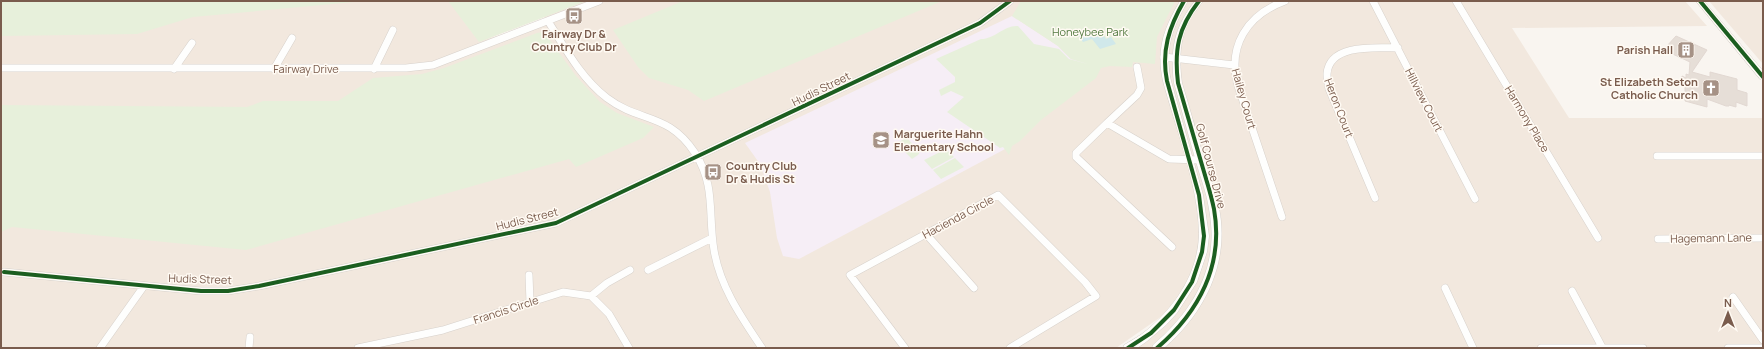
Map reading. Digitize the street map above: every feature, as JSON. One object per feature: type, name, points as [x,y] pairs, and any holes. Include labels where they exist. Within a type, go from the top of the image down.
[{"type":"street","name":"Fairway Drive","points":[[1,68],[374,69],[433,65],[599,1]]},
{"type":"street","name":"Hudis Street","points":[[4,272],[201,291],[228,291],[259,286],[556,222],[697,158],[980,23],[1010,1]]},
{"type":"street","name":"Golf Course Drive","points":[[1128,348],[1150,334],[1180,303],[1194,278],[1200,261],[1204,241],[1203,221],[1166,79],[1164,57],[1172,21],[1184,1]]},
{"type":"street","name":"Golf Course Drive","points":[[1157,348],[1186,321],[1204,292],[1214,266],[1216,235],[1214,208],[1178,83],[1175,58],[1179,33],[1186,18],[1199,1]]},
{"type":"street","name":"Hailey Court","points":[[1282,217],[1238,86],[1234,66],[1236,49],[1242,34],[1254,19],[1265,11],[1286,1]]},
{"type":"street","name":"Hillview Court","points":[[1373,1],[1475,199]]},
{"type":"street","name":"Harmony Place","points":[[1456,1],[1598,238]]},
{"type":"street","points":[[1700,1],[1763,78]]},
{"type":"street","points":[[548,21],[584,77],[618,106],[660,120],[685,141],[697,158],[704,169],[708,183],[712,238],[716,260],[730,298],[762,348]]},
{"type":"street","points":[[374,69],[393,30]]},
{"type":"street","points":[[274,69],[292,38]]},
{"type":"street","points":[[174,69],[192,42]]},
{"type":"street","name":"Heron Court","points":[[1376,198],[1329,89],[1326,77],[1327,69],[1334,58],[1340,53],[1350,50],[1364,48],[1398,48]]},
{"type":"street","points":[[1164,57],[1234,66]]},
{"type":"street","points":[[1137,67],[1142,88],[1137,95],[1076,153],[1076,157],[1172,247]]},
{"type":"street","points":[[1107,123],[1146,147],[1170,159],[1200,160]]},
{"type":"street","points":[[1657,156],[1763,156]]},
{"type":"street","name":"Hacienda Circle","points":[[905,348],[850,275],[998,195],[1085,282],[1096,296],[1010,348]]},
{"type":"street","points":[[926,234],[974,288]]},
{"type":"street","points":[[648,270],[712,238]]},
{"type":"street","name":"Hagemann Lane","points":[[1658,239],[1763,238]]},
{"type":"street","points":[[629,348],[609,314],[592,296],[607,284],[630,270]]},
{"type":"street","points":[[529,275],[530,302]]},
{"type":"street","points":[[100,348],[144,286]]},
{"type":"street","points":[[1445,288],[1473,348]]},
{"type":"street","points":[[1572,291],[1602,347]]},
{"type":"street","name":"Francis Circle","points":[[358,348],[405,340],[443,330],[563,292],[592,296]]},
{"type":"street","points":[[1733,296],[1763,340]]},
{"type":"street","points":[[248,348],[250,337]]},
{"type":"street","points":[[1540,348],[1643,348]]},
{"type":"street","points":[[1728,348],[1763,348]]},
{"type":"shaded area","points":[[1,1],[1685,1],[1707,26],[1512,28],[1569,118],[1763,118],[1763,348],[1128,348],[1178,305],[1116,348],[1,348]],"holes":[[[544,17],[547,21],[487,39]]]},
{"type":"shaded area","points":[[1709,1],[1763,1],[1763,64]]},
{"type":"shaded area","name":"Marguerite Hahn Elementary School","points":[[1012,16],[1058,46],[1071,59],[1091,64],[1007,148],[799,259],[783,256],[777,238],[770,192],[760,164],[745,143]]},
{"type":"green space","points":[[1,1],[365,1],[193,17],[137,34],[1,36]]},
{"type":"green space","points":[[448,1],[586,1],[479,42]]},
{"type":"green space","points":[[683,1],[942,1],[704,101],[688,90],[649,78],[638,67],[613,30]]},
{"type":"green space","name":"Honeybee Park","points":[[1021,1],[1175,1],[1157,37],[1155,64],[1133,62],[1132,67],[1110,66],[1101,68],[1096,78],[1041,120],[1020,141],[1012,146],[1009,155],[1003,147],[1000,148],[947,112],[964,97],[951,91],[941,96],[939,90],[955,82],[955,77],[936,59],[981,39],[991,37],[1008,28],[1018,26],[1034,44],[1059,49],[1069,59],[1088,64],[1071,59],[1058,46],[1012,16]]},
{"type":"green space","points":[[544,32],[576,76],[600,102],[617,113],[654,127],[643,138],[576,167],[569,159],[246,250],[12,227],[1,232],[1,105],[247,107],[263,101],[338,101],[373,78],[422,74],[444,68],[537,33]]},
{"type":"green space","points":[[907,138],[920,152],[912,159],[896,143]]},
{"type":"green space","points":[[946,149],[954,157],[932,169],[924,160]]},
{"type":"green space","points":[[955,158],[964,167],[941,179],[933,170]]},
{"type":"water","points":[[1099,29],[1106,39],[1111,37],[1116,44],[1100,49],[1092,39],[1083,42],[1078,35]]},
{"type":"building","name":"St Elizabeth Seton Catholic Church","points":[[1676,36],[1707,50],[1692,72],[1710,77],[1710,72],[1737,79],[1737,90],[1747,93],[1747,106],[1736,102],[1736,107],[1729,105],[1726,106],[1707,99],[1707,107],[1685,101],[1685,86],[1682,85],[1682,76],[1686,78],[1686,74],[1689,75],[1690,62],[1666,51],[1668,47],[1666,47]]},
{"type":"cycle path","points":[[4,272],[201,291],[228,291],[259,286],[556,223],[980,23],[1010,1]]},
{"type":"cycle path","points":[[1128,348],[1151,333],[1174,310],[1192,282],[1198,268],[1202,252],[1204,236],[1199,195],[1164,66],[1164,50],[1168,35],[1173,21],[1184,1]]},
{"type":"cycle path","points":[[1157,348],[1178,329],[1195,307],[1208,281],[1216,248],[1214,208],[1178,83],[1176,60],[1178,39],[1181,29],[1199,1]]},
{"type":"cycle path","points":[[1700,1],[1763,77]]},
{"type":"place","name":"Fairway Dr & Country Club Dr","points":[[574,16]]},
{"type":"place","name":"Parish Hall","points":[[1686,50]]},
{"type":"place","name":"St Elizabeth Seton Catholic Church","points":[[1711,88]]},
{"type":"place","name":"Marguerite Hahn Elementary School","points":[[881,140]]},
{"type":"place","name":"Country Club Dr & Hudis St","points":[[713,172]]}]
